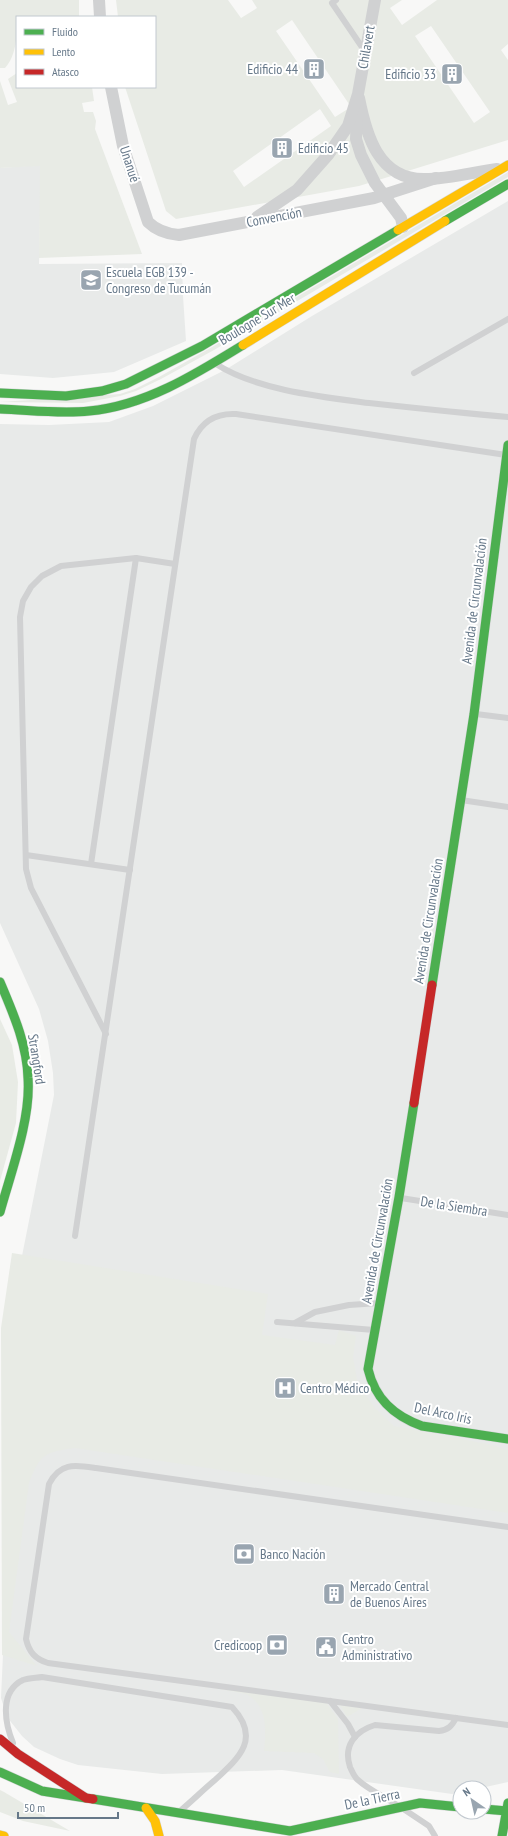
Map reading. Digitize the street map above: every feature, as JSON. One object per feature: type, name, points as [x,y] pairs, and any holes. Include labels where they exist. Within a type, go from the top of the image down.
[{"type":"main road","name":"Boulogne Sur Mer","points":[[0,393],[66,396],[102,391],[126,384],[202,346],[506,167]]},
{"type":"main road","name":"Boulogne Sur Mer","points":[[0,409],[65,412],[102,409],[131,402],[166,388],[213,362],[412,240],[508,184]]},
{"type":"main road","name":"Avenida de Circunvalación","points":[[379,1398],[370,1381],[368,1369],[399,1197],[461,800],[474,714],[508,445]]},
{"type":"main road","name":"Strangford","points":[[0,982],[11,1006],[19,1032],[28,1073],[28,1092],[25,1115],[0,1212]]},
{"type":"main road","name":"Del Arco Iris","points":[[379,1398],[393,1412],[409,1422],[422,1426],[508,1439]]},
{"type":"main road","points":[[0,1739],[18,1754],[86,1798]]},
{"type":"main road","points":[[0,1772],[42,1791],[178,1813]]},
{"type":"main road","name":"De la Tierra","points":[[178,1813],[290,1831],[420,1803],[452,1806]]},
{"type":"main road","points":[[146,1808],[157,1825],[159,1836]]},
{"type":"main road","points":[[492,1809],[508,1808],[502,1836]]},
{"type":"main road","points":[[0,1834],[4,1836]]},
{"type":"street","points":[[99,0],[100,16]]},
{"type":"street","name":"Chilavert","points":[[358,94],[375,0]]},
{"type":"street","name":"Unanué","points":[[111,88],[123,146],[148,222],[154,228],[163,232]]},
{"type":"street","points":[[358,94],[368,137],[374,149],[386,164],[396,173],[406,177],[422,179],[506,167]]},
{"type":"street","points":[[358,94],[356,139],[368,171],[401,218],[403,227]]},
{"type":"street","points":[[251,221],[297,190],[328,155],[348,126],[358,94]]},
{"type":"street","name":"Convención","points":[[163,232],[179,234],[384,195],[436,178]]},
{"type":"lane","points":[[336,0],[332,3],[365,52]]},
{"type":"lane","points":[[414,373],[508,319]]},
{"type":"lane","points":[[213,362],[225,370],[241,377],[268,385],[321,397],[445,412],[508,417]]},
{"type":"lane","points":[[76,1236],[175,564],[194,439],[198,429],[216,416],[226,413],[506,455]]},
{"type":"lane","points":[[106,1034],[31,888],[26,869],[20,617],[30,587],[42,576],[61,566],[136,558],[175,564]]},
{"type":"lane","points":[[91,864],[136,558]]},
{"type":"lane","points":[[474,714],[508,718]]},
{"type":"lane","points":[[461,800],[508,807]]},
{"type":"lane","points":[[26,855],[130,870]]},
{"type":"lane","name":"De la Siembra","points":[[399,1197],[508,1215]]},
{"type":"lane","points":[[295,1323],[315,1312],[349,1305],[380,1303]]},
{"type":"lane","points":[[277,1322],[375,1330]]},
{"type":"lane","points":[[508,1527],[77,1465],[61,1469],[53,1475],[49,1484],[26,1639],[32,1654],[40,1660],[74,1667],[508,1725]]},
{"type":"lane","points":[[18,1754],[4,1722],[4,1704],[5,1697],[11,1687],[23,1680],[42,1678],[232,1707],[242,1718],[247,1733],[244,1748],[236,1761],[178,1813]]},
{"type":"lane","points":[[330,1701],[348,1724],[355,1737]]},
{"type":"lane","points":[[435,1836],[429,1826],[357,1780],[348,1759],[348,1750],[355,1737],[366,1728],[375,1725],[443,1731],[447,1730],[454,1724],[456,1718]]},
{"type":"shaded area","points":[[0,0],[79,0],[79,16],[16,16],[14,51],[5,68],[0,68]]},
{"type":"shaded area","points":[[116,0],[228,0],[241,18],[257,8],[252,0],[402,0],[390,8],[402,25],[437,0],[508,0],[508,44],[501,50],[508,60],[508,140],[359,186],[176,219],[166,211],[125,88],[156,88],[156,16],[118,16]],"holes":[[[292,20],[351,107],[335,117],[276,31]],[[431,26],[490,112],[474,123],[415,36]],[[320,109],[331,126],[244,187],[233,171]]]},
{"type":"shaded area","points":[[16,74],[16,88],[92,88],[94,101],[82,103],[84,112],[93,112],[96,121],[95,129],[142,254],[39,258],[40,166],[0,168],[0,81],[8,105],[17,102],[8,79]]},
{"type":"shaded area","name":"Escuela EGB 139 - Congreso de Tucumán","points":[[41,165],[39,264],[182,263],[186,341],[114,372],[53,378],[0,374],[0,168]]},
{"type":"shaded area","points":[[508,172],[508,177],[214,350],[136,391],[120,396],[83,403],[0,402],[120,394],[135,389],[212,347]]},
{"type":"shaded area","points":[[508,201],[508,1782],[492,1786],[492,1780],[452,1780],[452,1794],[282,1770],[162,1774],[78,1765],[60,1759],[34,1747],[22,1736],[7,1717],[1,1698],[21,1261],[54,1095],[53,1073],[48,1041],[39,1009],[0,923],[0,424],[49,425],[109,422],[153,406],[225,370],[312,316]]},
{"type":"shaded area","points":[[0,1019],[12,1045],[18,1082],[16,1123],[0,1181]]},
{"type":"shaded area","points":[[12,1253],[268,1294],[262,1335],[335,1345],[339,1330],[356,1336],[353,1357],[358,1385],[375,1408],[394,1426],[492,1445],[508,1450],[508,1513],[75,1448],[57,1451],[50,1453],[40,1460],[29,1483],[9,1632],[37,1666],[2,1655],[1,1328]]},
{"type":"shaded area","points":[[178,1681],[325,1701],[338,1719],[339,1774],[330,1772],[323,1759],[314,1753],[264,1751],[265,1727],[262,1712],[253,1699],[246,1694]]},
{"type":"shaded area","points":[[340,1705],[362,1708],[347,1717]]},
{"type":"shaded area","points":[[0,1790],[70,1831],[23,1821],[0,1812]]},
{"type":"traffic: fast","points":[[445,221],[508,184]]},
{"type":"traffic: fast","points":[[0,393],[66,396],[102,391],[126,384],[202,346],[398,230]]},
{"type":"traffic: fast","points":[[0,409],[78,412],[110,408],[130,403],[169,387],[207,367],[243,345]]},
{"type":"traffic: fast","points":[[432,985],[474,714],[508,445]]},
{"type":"traffic: fast","points":[[0,982],[22,1041],[28,1078],[28,1094],[23,1128],[0,1212]]},
{"type":"traffic: fast","points":[[414,1103],[399,1197],[368,1369],[371,1380],[375,1389],[387,1405],[412,1422],[422,1426],[508,1439]]},
{"type":"traffic: fast","points":[[0,1772],[42,1791],[86,1798]]},
{"type":"traffic: fast","points":[[93,1799],[290,1831],[420,1803],[452,1806]]},
{"type":"traffic: fast","points":[[502,1836],[508,1803]]},
{"type":"traffic: fast","points":[[492,1810],[507,1811]]},
{"type":"traffic: slow","points":[[398,230],[508,165]]},
{"type":"traffic: slow","points":[[243,345],[445,221]]},
{"type":"traffic: slow","points":[[146,1808],[155,1821],[159,1836]]},
{"type":"traffic: slow","points":[[0,1835],[4,1836]]},
{"type":"traffic: jam","points":[[414,1103],[432,985]]},
{"type":"traffic: jam","points":[[0,1739],[18,1754],[86,1798],[93,1799]]},
{"type":"place","name":"Edificio 44","points":[[314,69]]},
{"type":"place","name":"Edificio 33","points":[[452,74]]},
{"type":"place","name":"Edificio 45","points":[[282,148]]},
{"type":"place","name":"Escuela EGB 139 - Congreso de Tucumán","points":[[91,280]]},
{"type":"place","name":"Centro Médico","points":[[285,1388]]},
{"type":"place","name":"Banco Nación","points":[[244,1554]]},
{"type":"place","name":"Mercado Central de Buenos Aires","points":[[334,1594]]},
{"type":"place","name":"Credicoop","points":[[277,1645]]},
{"type":"place","name":"Centro Administrativo","points":[[326,1647]]}]
